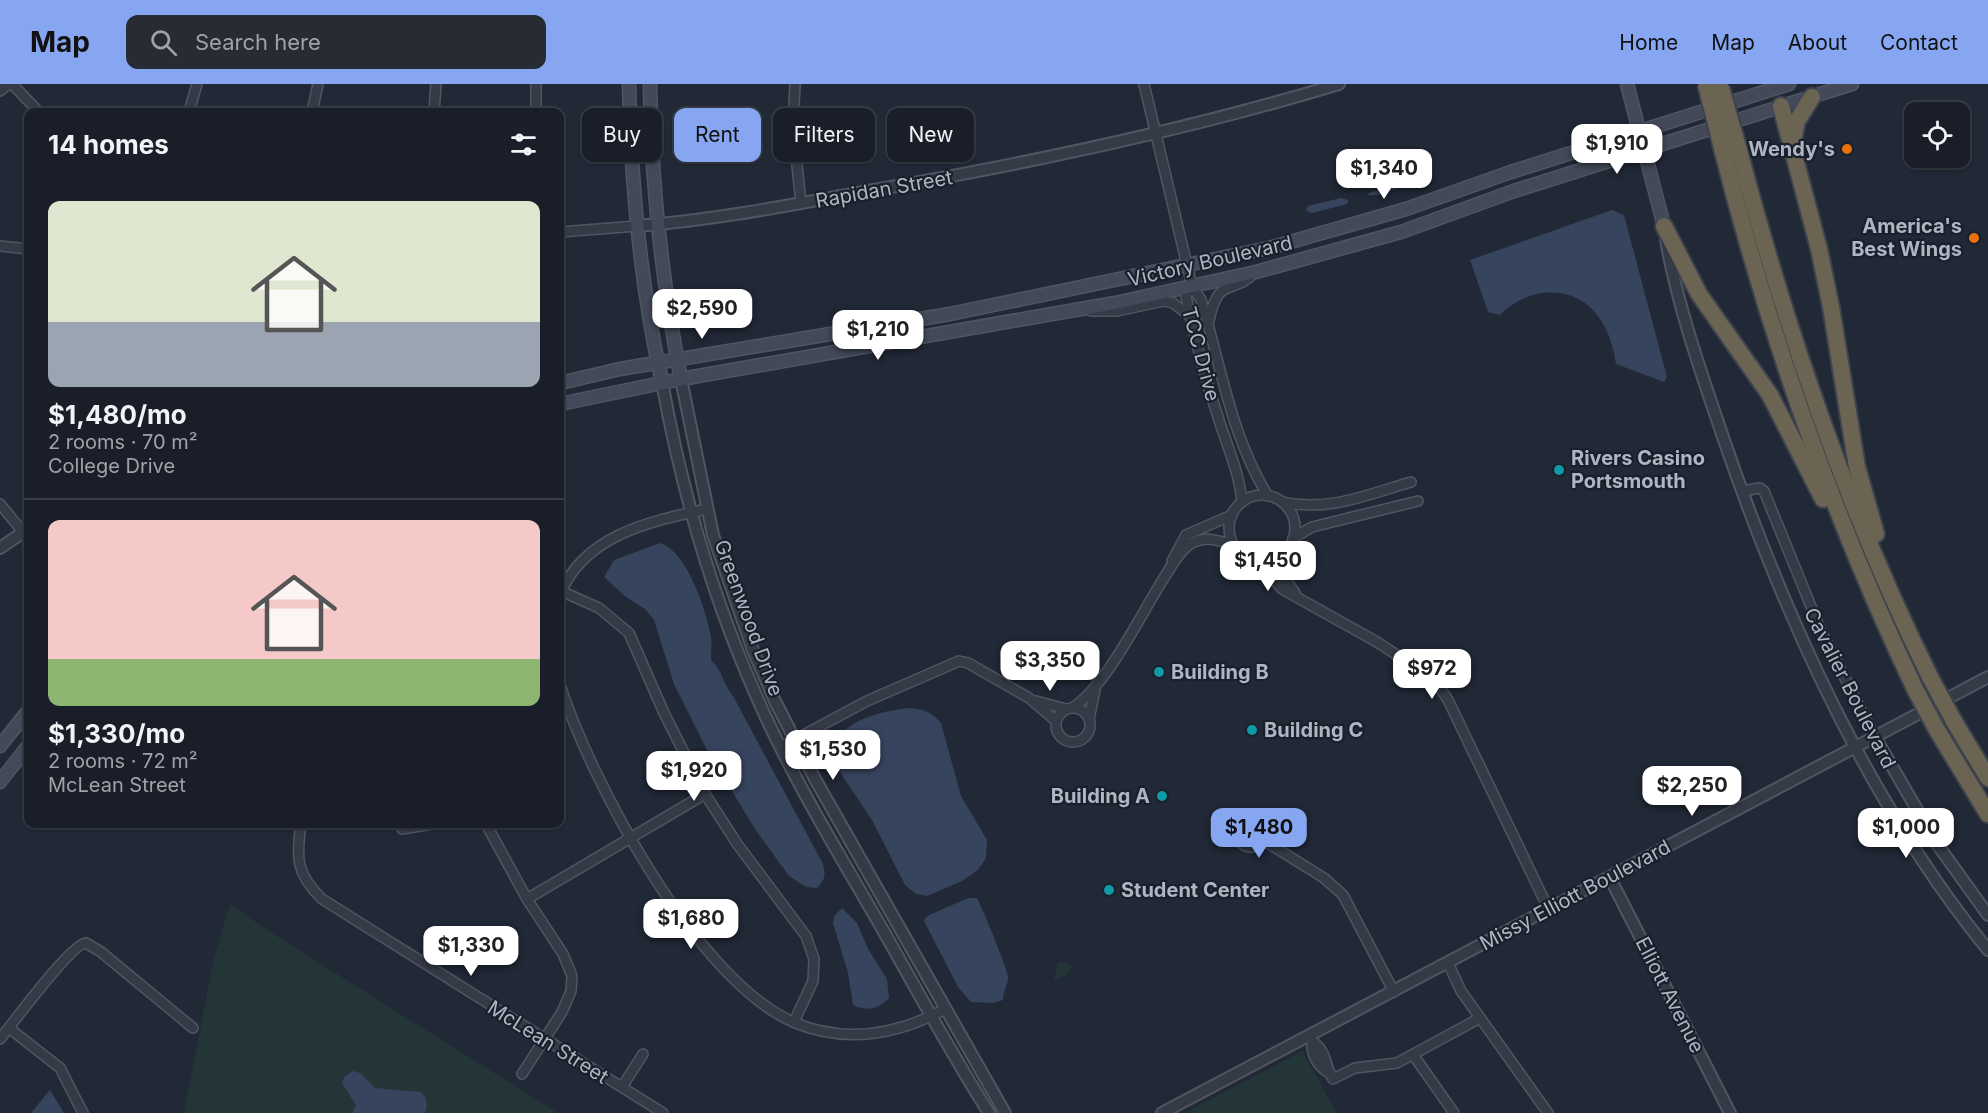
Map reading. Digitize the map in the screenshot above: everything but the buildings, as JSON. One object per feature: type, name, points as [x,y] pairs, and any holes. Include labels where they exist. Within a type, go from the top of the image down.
[{"type":"highway","points":[[1716,85],[1758,278],[1786,369],[1869,590]]},
{"type":"highway","points":[[1792,147],[1797,121],[1812,97]]},
{"type":"highway","points":[[1781,106],[1831,307],[1857,468],[1876,538],[1908,632]]},
{"type":"highway","points":[[1730,150],[1818,412],[1861,523],[1931,680],[1988,778]]},
{"type":"highway","points":[[1664,226],[1694,287],[1785,422],[1869,590],[1915,689],[1988,814]]},
{"type":"main road","name":"Greenwood Drive","points":[[630,84],[636,226],[642,277],[662,382]]},
{"type":"main road","name":"Greenwood Drive","points":[[650,84],[657,224],[681,379]]},
{"type":"main road","name":"Cavalier Boulevard","points":[[1627,84],[1664,226]]},
{"type":"main road","name":"Victory Boulevard","points":[[564,382],[657,363],[950,314],[1188,267],[1368,220],[1775,86],[1789,84]]},
{"type":"main road","name":"Victory Boulevard","points":[[564,403],[662,382],[1070,312],[1256,272],[1401,232],[1514,191],[1852,84]]},
{"type":"main road","points":[[1775,86],[1781,106]]},
{"type":"main road","points":[[0,746],[24,716]]},
{"type":"main road","points":[[0,782],[24,751]]},
{"type":"street","points":[[0,91],[11,84],[35,108]]},
{"type":"street","points":[[190,108],[197,84]]},
{"type":"street","points":[[313,108],[318,84]]},
{"type":"street","points":[[434,108],[436,84]]},
{"type":"street","points":[[536,84],[536,108]]},
{"type":"street","points":[[795,84],[793,128],[801,203]]},
{"type":"street","points":[[1144,84],[1192,286]]},
{"type":"street","name":"Rapidan Street","points":[[636,226],[801,203],[967,174],[1155,133],[1339,84]]},
{"type":"street","points":[[564,232],[636,226]]},
{"type":"street","name":"Cavalier Boulevard","points":[[1664,226],[1676,286],[1709,396],[1770,569],[1801,640],[1856,747],[1934,876],[1988,950]]},
{"type":"street","points":[[0,246],[24,249]]},
{"type":"street","points":[[1208,323],[1212,304],[1219,293],[1228,286],[1247,281],[1256,272]]},
{"type":"street","name":"TCC Drive","points":[[1242,502],[1235,464],[1218,416],[1190,316],[1186,296],[1192,286],[1199,293],[1241,441],[1268,496]]},
{"type":"street","points":[[1070,312],[1117,311],[1164,301],[1173,303],[1190,316]]},
{"type":"street","name":"Greenwood Drive","points":[[681,379],[706,509],[753,650],[794,740],[1005,1113]]},
{"type":"street","name":"Greenwood Drive","points":[[662,382],[691,512],[722,611],[746,672],[781,747],[989,1113]]},
{"type":"street","points":[[781,747],[867,701],[959,662],[968,663],[1029,698],[1056,722],[1058,733],[1072,742],[1087,734],[1096,688],[1168,572],[1186,535],[1232,515],[1242,502],[1250,497],[1268,496],[1282,502],[1306,507],[1331,506],[1411,482]]},
{"type":"street","name":"Cavalier Boulevard","points":[[1742,491],[1760,488],[1764,491],[1821,631],[1875,737],[1937,844],[1988,915]]},
{"type":"street","points":[[1168,572],[1189,545],[1203,539],[1219,540],[1233,545],[1248,559],[1258,562],[1268,561],[1283,553],[1293,538],[1312,527],[1418,501]]},
{"type":"street","points":[[1282,502],[1294,522],[1293,538]]},
{"type":"street","points":[[0,504],[24,528]]},
{"type":"street","points":[[564,586],[578,563],[598,545],[629,530],[706,509]]},
{"type":"street","points":[[1232,515],[1229,535],[1233,545]]},
{"type":"street","points":[[0,548],[24,531]]},
{"type":"street","points":[[1283,553],[1284,577],[1296,595]]},
{"type":"street","points":[[1258,562],[1282,589],[1377,642],[1435,680],[1549,910]]},
{"type":"street","points":[[564,595],[599,608],[629,633],[664,714],[705,794],[738,845],[806,936],[811,947],[813,981],[794,1022]]},
{"type":"street","name":"Missy Elliott Boulevard","points":[[1162,1113],[1310,1038],[1988,677]]},
{"type":"street","points":[[1056,722],[1096,688]]},
{"type":"street","points":[[564,695],[598,780],[631,838],[666,893],[711,954],[754,997],[794,1022],[832,1033],[866,1035],[900,1029],[945,1009]]},
{"type":"street","points":[[1029,698],[1082,711],[1089,719]]},
{"type":"street","points":[[527,900],[705,794]]},
{"type":"street","name":"McLean Street","points":[[301,828],[298,852],[301,872],[305,880],[322,898],[663,1113]]},
{"type":"street","points":[[402,829],[408,828]]},
{"type":"street","points":[[488,828],[527,900],[563,954],[572,976],[568,1001],[522,1074]]},
{"type":"street","points":[[1263,840],[1324,878],[1342,895],[1394,992]]},
{"type":"street","name":"Elliott Avenue","points":[[1610,878],[1730,1113]]},
{"type":"street","points":[[0,1039],[65,959],[78,945],[86,943],[101,952],[193,1028]]},
{"type":"street","points":[[1448,963],[1461,991],[1548,1113]]},
{"type":"street","points":[[1310,1038],[1321,1047],[1329,1062],[1331,1076],[1355,1068],[1397,1063],[1414,1056],[1480,1018]]},
{"type":"street","points":[[9,1028],[60,1068],[83,1113]]},
{"type":"street","points":[[622,1087],[643,1054]]},
{"type":"street","points":[[1414,1056],[1454,1113]]},
{"type":"shaded area","points":[[230,904],[267,930],[558,1113],[184,1113],[213,962]]},
{"type":"shaded area","points":[[1066,962],[1072,966],[1069,971],[1063,977],[1054,980],[1058,963]]},
{"type":"shaded area","points":[[1302,1051],[1337,1113],[1185,1113]]},
{"type":"water","points":[[1396,184],[1400,185],[1389,192],[1379,195],[1366,194]]},
{"type":"water","points":[[1341,198],[1348,200],[1347,204],[1312,213],[1306,211],[1308,206]]},
{"type":"water","points":[[1612,210],[1624,215],[1667,377],[1664,382],[1616,364],[1611,342],[1602,322],[1592,309],[1570,295],[1545,293],[1532,295],[1509,306],[1500,315],[1488,312],[1470,260]]},
{"type":"water","points":[[660,543],[670,548],[687,569],[705,612],[711,636],[711,660],[721,673],[822,862],[824,876],[817,888],[806,887],[789,876],[755,829],[708,752],[674,684],[654,620],[645,609],[626,597],[604,577],[614,560]]},
{"type":"water","points":[[909,708],[927,712],[941,723],[961,796],[987,840],[986,858],[978,870],[962,881],[927,896],[916,894],[905,885],[872,820],[831,759],[833,746],[848,727],[872,716]]},
{"type":"water","points":[[968,898],[977,898],[1008,977],[1003,1000],[993,1003],[971,1002],[958,987],[924,921],[927,916]]},
{"type":"water","points":[[842,908],[857,923],[868,949],[887,979],[889,998],[877,1007],[868,1009],[853,1005],[848,973],[833,923],[835,915]]},
{"type":"water","points":[[353,1071],[360,1073],[375,1088],[421,1092],[427,1102],[425,1113],[352,1113],[356,1105],[342,1083],[345,1076]]},
{"type":"water","points":[[50,1090],[64,1113],[31,1113]]},
{"type":"place","name":"Wendy's","points":[[1847,149]]},
{"type":"place","name":"America's Best Wings","points":[[1974,238]]},
{"type":"place","name":"Rivers Casino Portsmouth","points":[[1559,470]]},
{"type":"place","name":"Building B","points":[[1159,672]]},
{"type":"place","name":"Building C","points":[[1252,730]]},
{"type":"place","name":"Building A","points":[[1162,796]]},
{"type":"place","name":"Student Center","points":[[1109,890]]}]
